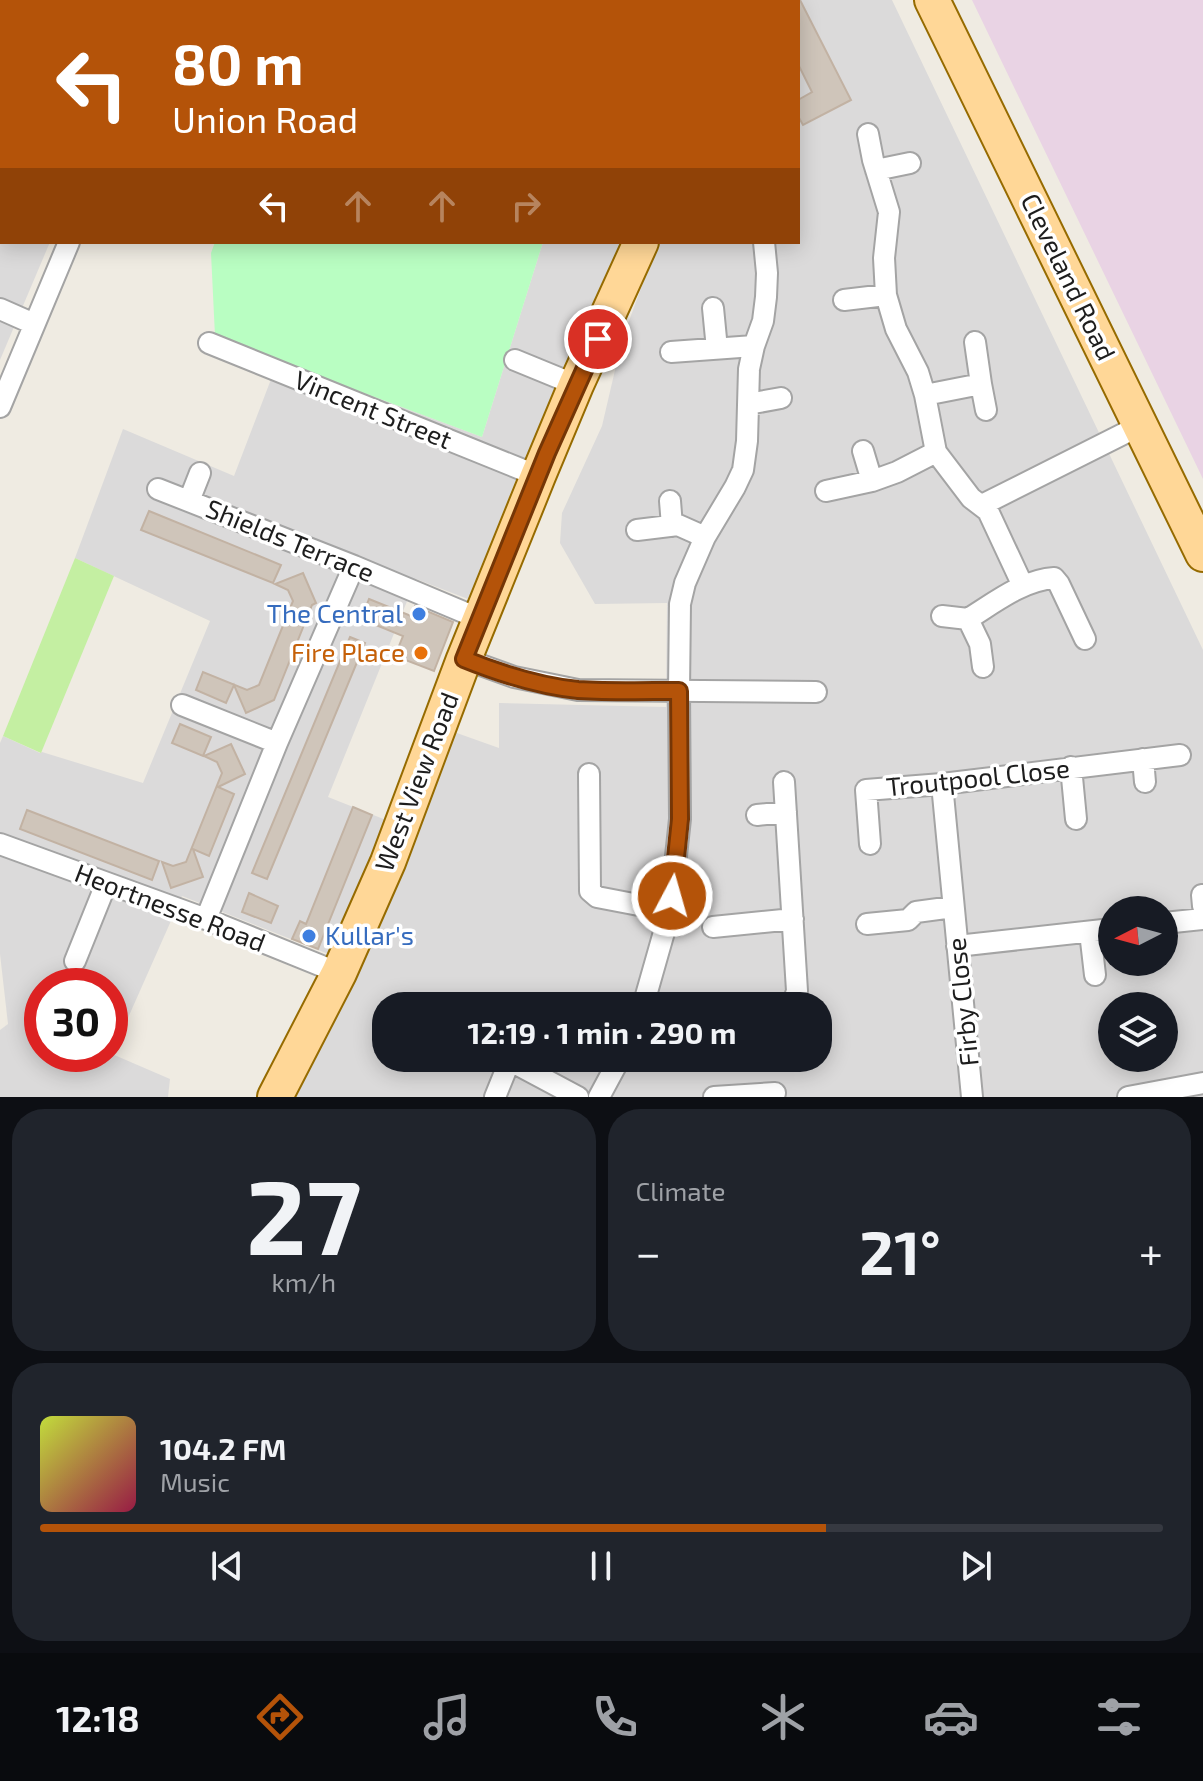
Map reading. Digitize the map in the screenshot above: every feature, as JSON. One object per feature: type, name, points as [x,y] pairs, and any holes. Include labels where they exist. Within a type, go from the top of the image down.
[{"type":"main road","name":"Cleveland Road","points":[[932,0],[1203,554]]},
{"type":"main road","name":"West View Road","points":[[275,1097],[339,973],[388,862],[464,659],[538,476],[640,244]]},
{"type":"street","points":[[868,134],[889,212],[884,258],[886,295],[896,329],[918,372],[936,452],[971,498],[988,511],[1023,586]]},
{"type":"street","points":[[876,170],[910,163]]},
{"type":"street","points":[[0,407],[68,244]]},
{"type":"street","points":[[647,992],[670,911],[680,819],[680,604],[685,583],[705,537],[743,470],[749,369],[763,321],[766,297],[764,244]]},
{"type":"street","points":[[844,300],[886,295]]},
{"type":"street","points":[[713,308],[717,349]]},
{"type":"street","points":[[0,309],[34,324]]},
{"type":"street","points":[[975,342],[986,410]]},
{"type":"street","name":"Vincent Street","points":[[209,343],[538,476]]},
{"type":"street","points":[[671,352],[754,346]]},
{"type":"street","points":[[515,360],[576,385]]},
{"type":"street","points":[[925,395],[981,384]]},
{"type":"street","points":[[748,404],[781,398]]},
{"type":"street","points":[[982,505],[1141,425]]},
{"type":"street","points":[[863,451],[872,481]]},
{"type":"street","points":[[826,491],[872,481],[936,452]]},
{"type":"street","name":"Shields Terrace","points":[[189,501],[200,473]]},
{"type":"street","name":"Shields Terrace","points":[[158,489],[480,619]]},
{"type":"street","points":[[670,501],[672,526]]},
{"type":"street","points":[[637,530],[686,527],[705,537]]},
{"type":"street","points":[[206,919],[277,743],[354,566]]},
{"type":"street","points":[[942,616],[968,619],[1023,586],[1054,578],[1085,639]]},
{"type":"street","points":[[968,619],[980,644],[983,667]]},
{"type":"street","points":[[464,659],[514,677],[578,690],[816,692]]},
{"type":"street","points":[[182,705],[277,743]]},
{"type":"street","name":"Troutpool Close","points":[[870,844],[866,790],[942,784],[1180,755]]},
{"type":"street","points":[[1143,759],[1145,782]]},
{"type":"street","points":[[1071,767],[1076,819]]},
{"type":"street","points":[[589,774],[590,891],[597,897],[670,911]]},
{"type":"street","points":[[784,782],[797,992]]},
{"type":"street","name":"Firby Close","points":[[942,784],[972,1097]]},
{"type":"street","points":[[757,815],[786,812]]},
{"type":"street","name":"Heortnesse Road","points":[[0,844],[206,919],[339,973]]},
{"type":"street","points":[[75,961],[106,884]]},
{"type":"street","points":[[1202,895],[1203,906]]},
{"type":"street","name":"Firby Close","points":[[867,924],[908,920],[916,912],[953,907]]},
{"type":"street","points":[[713,927],[793,919]]},
{"type":"street","points":[[1178,922],[1203,919]]},
{"type":"street","points":[[957,946],[1098,931]]},
{"type":"street","points":[[1090,932],[1095,975]]},
{"type":"street","points":[[495,1097],[504,1072]]},
{"type":"street","points":[[532,1072],[578,1097]]},
{"type":"street","points":[[599,1097],[612,1072]]},
{"type":"street","points":[[1128,1097],[1203,1083]]},
{"type":"street","points":[[714,1097],[775,1093]]},
{"type":"shaded area","points":[[800,0],[892,0],[1203,650],[1203,1097],[290,1097],[389,905],[454,732],[499,748],[499,703],[666,707],[667,603],[595,604],[560,543],[562,513],[602,426],[622,340],[657,244],[800,244]]},
{"type":"shaded area","points":[[972,0],[1203,0],[1203,479]]},
{"type":"shaded area","points":[[0,244],[49,244],[0,360]]},
{"type":"shaded area","points":[[542,244],[620,244],[513,487],[468,599],[416,579],[328,797],[386,820],[331,955],[182,896],[128,1018],[128,968],[24,968],[24,1072],[128,1072],[128,1061],[170,1079],[168,1097],[0,1097],[0,1030],[8,1024],[0,954],[0,743],[3,736],[40,753],[143,783],[210,621],[75,558],[123,429],[234,476],[278,361],[482,437]]},
{"type":"green space","points":[[214,244],[542,244],[482,437],[215,336],[211,253]]},
{"type":"green space","points":[[75,558],[114,576],[41,753],[3,736]]},
{"type":"building","points":[[800,0],[851,100],[803,125],[800,99],[812,92],[800,68]]},
{"type":"building","points":[[149,511],[281,565],[273,583],[141,530]]},
{"type":"building","points":[[303,573],[316,603],[312,605],[274,700],[246,713],[234,685],[226,703],[196,690],[203,672],[247,690],[259,685],[293,601],[288,590],[275,584]]},
{"type":"building","points":[[369,599],[411,616],[415,606],[453,622],[434,671],[395,656],[403,636],[361,619]]},
{"type":"building","points":[[350,637],[365,643],[267,879],[252,873]]},
{"type":"building","points":[[180,724],[211,737],[203,756],[172,743]]},
{"type":"building","points":[[231,744],[245,774],[218,787],[234,794],[209,856],[193,849],[203,877],[171,888],[162,862],[173,866],[186,862],[222,773],[217,762],[204,756]]},
{"type":"building","points":[[353,807],[372,815],[318,949],[292,939],[300,921],[306,924]]},
{"type":"building","points":[[27,810],[159,861],[152,880],[20,829]]},
{"type":"building","points":[[249,893],[278,906],[271,923],[242,912]]},
{"type":"place","name":"The Central","points":[[419,614]]},
{"type":"place","name":"Fire Place","points":[[421,653]]},
{"type":"place","name":"Kullar's","points":[[309,936]]},
{"type":"route","points":[[598,339],[547,453],[464,659],[514,677],[578,690],[679,691],[681,795],[672,896]]}]
